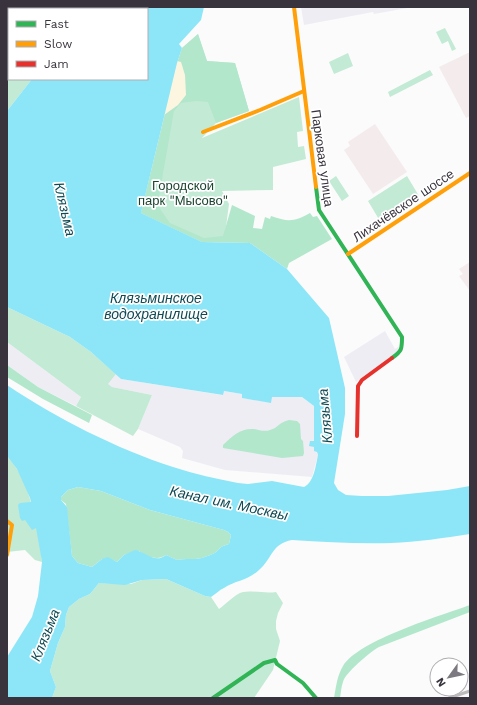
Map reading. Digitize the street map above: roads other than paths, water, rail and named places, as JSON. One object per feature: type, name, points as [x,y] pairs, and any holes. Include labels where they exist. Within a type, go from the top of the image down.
[{"type":"street","name":"Парковая улица","points":[[294,7],[319,210],[402,337],[402,348],[399,353],[362,380],[358,386],[357,436]]},
{"type":"street","points":[[203,132],[304,91]]},
{"type":"street","name":"Лихачёвское шоссе","points":[[348,254],[470,173]]},
{"type":"street","points":[[7,521],[12,525],[7,555]]},
{"type":"street","points":[[213,698],[264,663],[275,660],[278,664],[299,679],[316,698]]},
{"type":"street","points":[[448,698],[470,691]]},
{"type":"water","name":"Клязьминское водохранилище","points":[[7,7],[204,7],[201,20],[179,44],[182,48],[177,63],[141,213],[202,242],[250,243],[287,269],[329,318],[345,388],[345,414],[334,483],[338,490],[346,495],[388,496],[470,486],[470,534],[421,541],[391,543],[292,540],[285,542],[276,548],[264,565],[255,574],[228,585],[211,597],[205,596],[166,579],[142,580],[125,585],[99,583],[90,594],[79,599],[69,607],[66,615],[65,627],[58,643],[50,671],[56,687],[52,698],[7,698],[7,657],[32,617],[38,596],[42,562],[36,528],[32,530],[25,520],[22,521],[20,518],[18,505],[20,503],[31,502],[30,498],[17,469],[7,456],[7,385],[66,421],[109,442],[152,460],[189,472],[214,478],[248,484],[272,481],[304,487],[310,482],[318,455],[317,452],[314,451],[314,447],[309,446],[310,441],[314,441],[314,406],[302,397],[272,397],[271,403],[242,398],[242,394],[224,391],[223,395],[121,379],[91,352],[70,337],[7,307],[7,111],[31,80],[148,80],[148,8],[8,8],[8,14]],"holes":[[[78,487],[101,491],[150,510],[224,530],[231,535],[229,544],[213,554],[199,559],[177,560],[166,555],[154,558],[135,550],[124,555],[117,562],[108,557],[102,559],[92,567],[78,563],[72,556],[67,507],[61,500],[61,497],[68,490]]]},
{"type":"park label","name":"Городской парк \"Мысово\"","points":[[183,192]]},
{"type":"water label","name":"Клязьма","points":[[65,209]]},
{"type":"water label","name":"Клязьма","points":[[325,416]]},
{"type":"water label","name":"Канал им. Москвы","points":[[229,503]]},
{"type":"water label","name":"Клязьма","points":[[45,635]]}]
